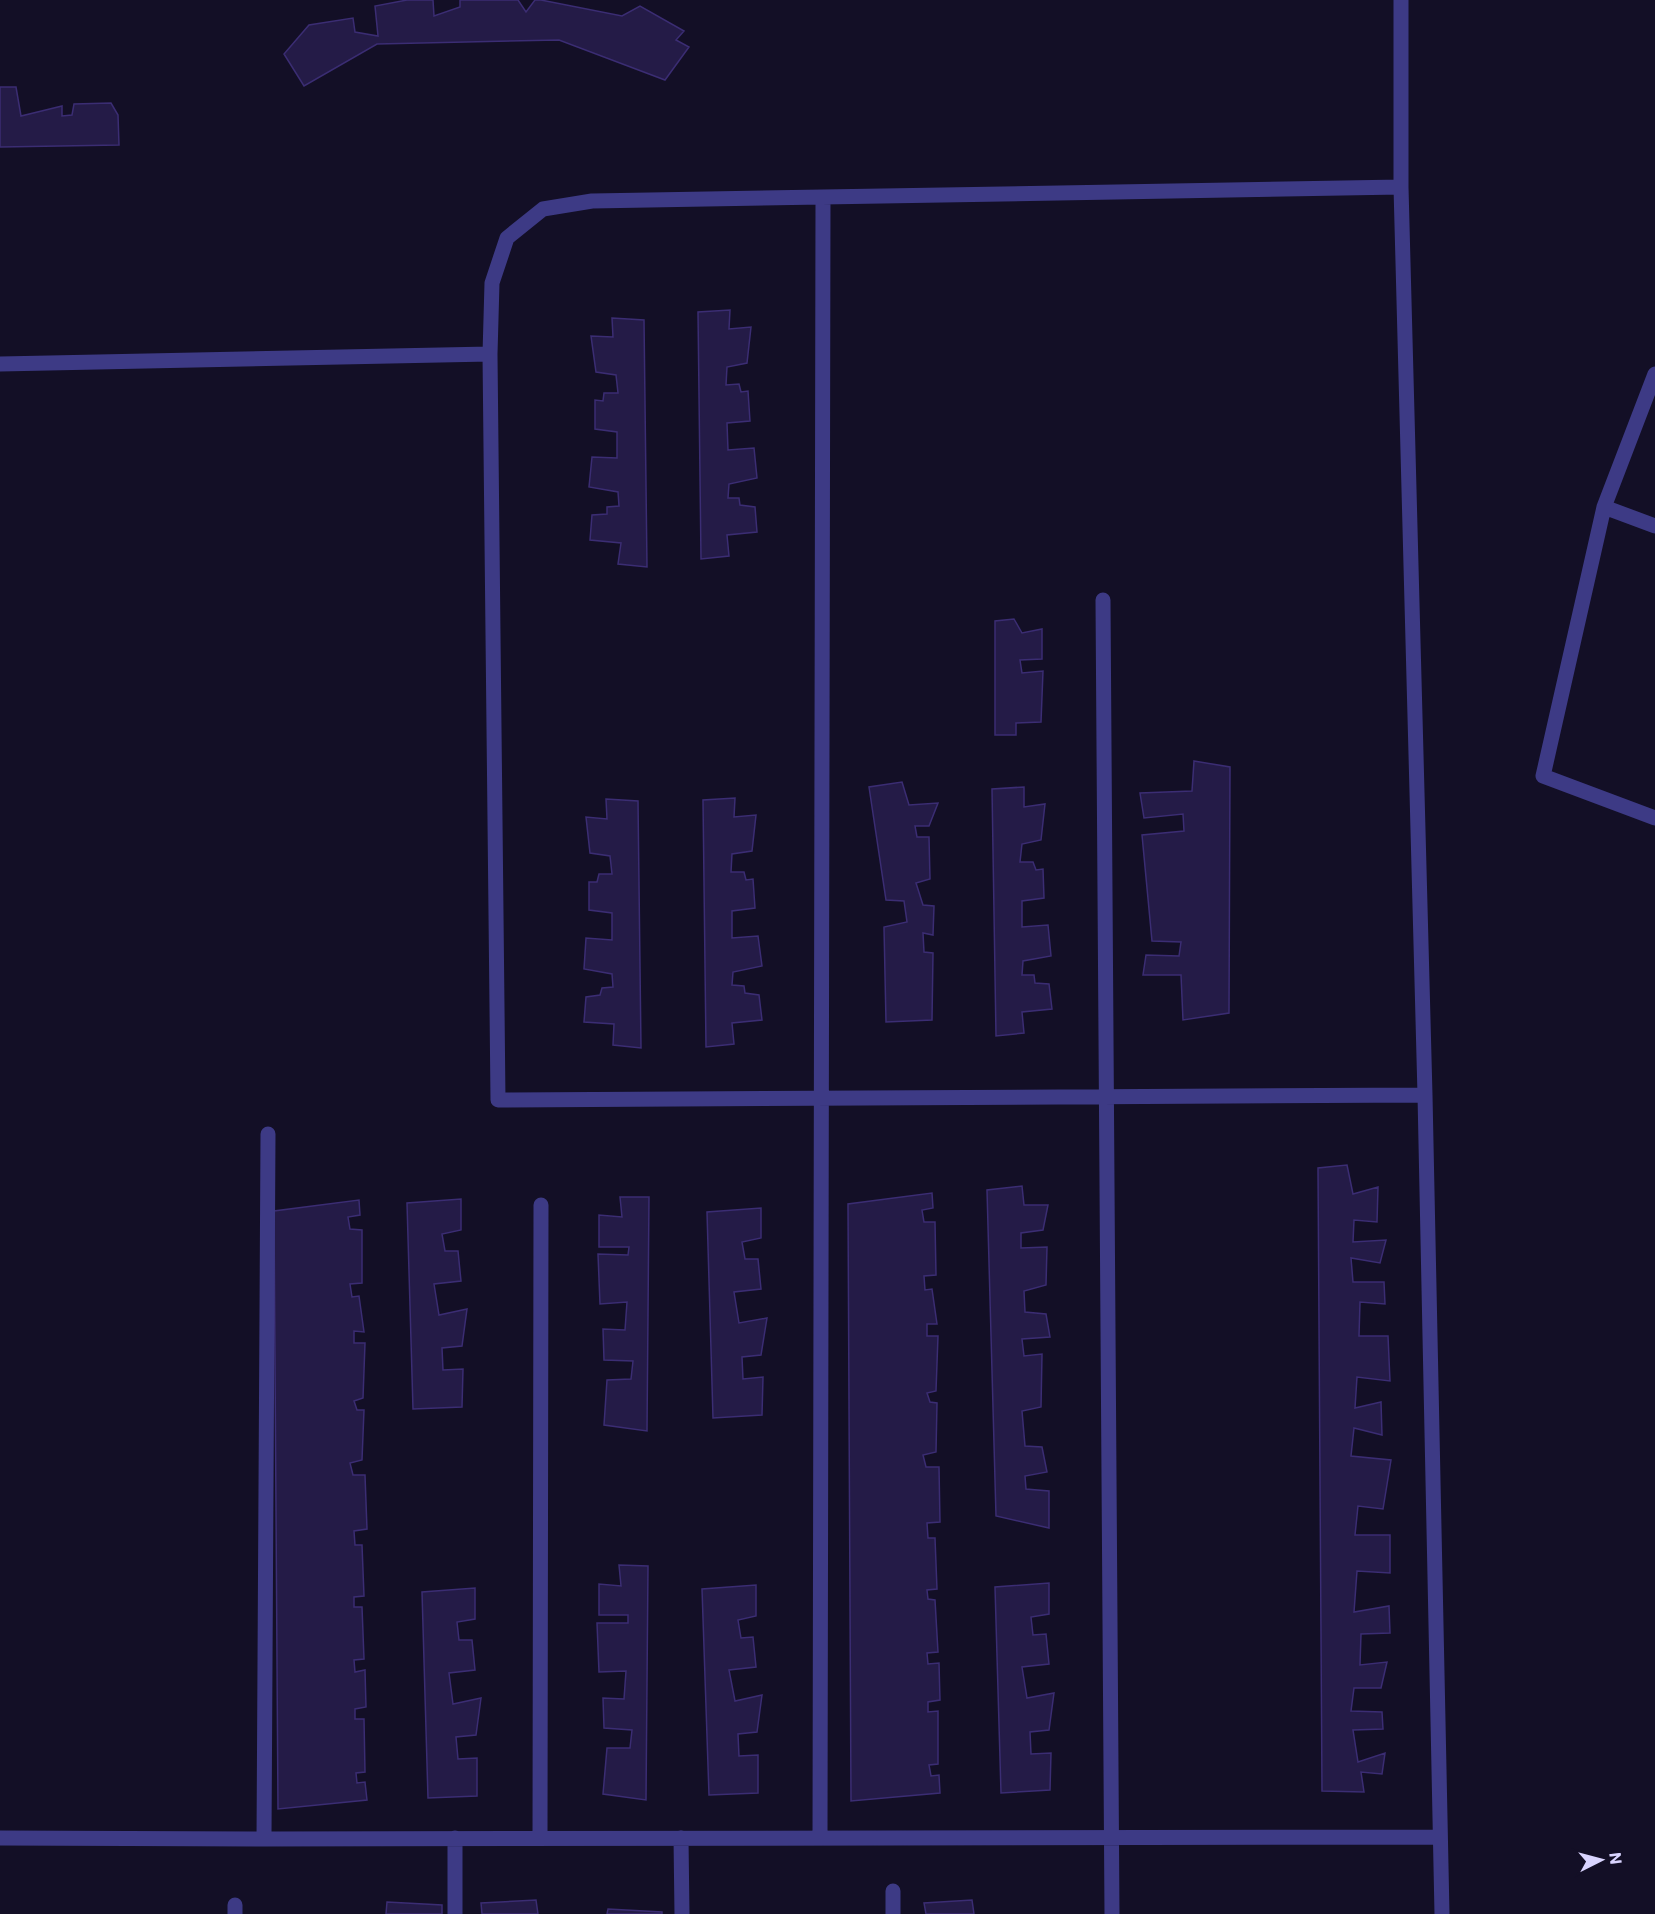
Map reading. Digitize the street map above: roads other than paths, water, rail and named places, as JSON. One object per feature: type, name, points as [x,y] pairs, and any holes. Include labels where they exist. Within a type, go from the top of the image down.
[{"type":"street","points":[[1401,0],[1401,187],[1425,1095],[1442,1914]]},
{"type":"street","points":[[1401,187],[592,201],[543,209],[507,237],[492,283],[490,354],[498,1100],[1425,1095]]},
{"type":"street","points":[[820,1838],[823,197]]},
{"type":"street","points":[[0,364],[490,354]]},
{"type":"street","points":[[1655,374],[1604,507],[1543,776],[1655,818]]},
{"type":"street","points":[[1604,507],[1655,526]]},
{"type":"street","points":[[1103,600],[1112,1914]]},
{"type":"street","points":[[264,1839],[267,1134]]},
{"type":"street","points":[[540,1838],[541,1205]]},
{"type":"street","points":[[0,1838],[1440,1837]]},
{"type":"street","points":[[455,1838],[455,1914]]},
{"type":"street","points":[[681,1838],[681,1914]]},
{"type":"street","points":[[893,1891],[893,1914]]}]
